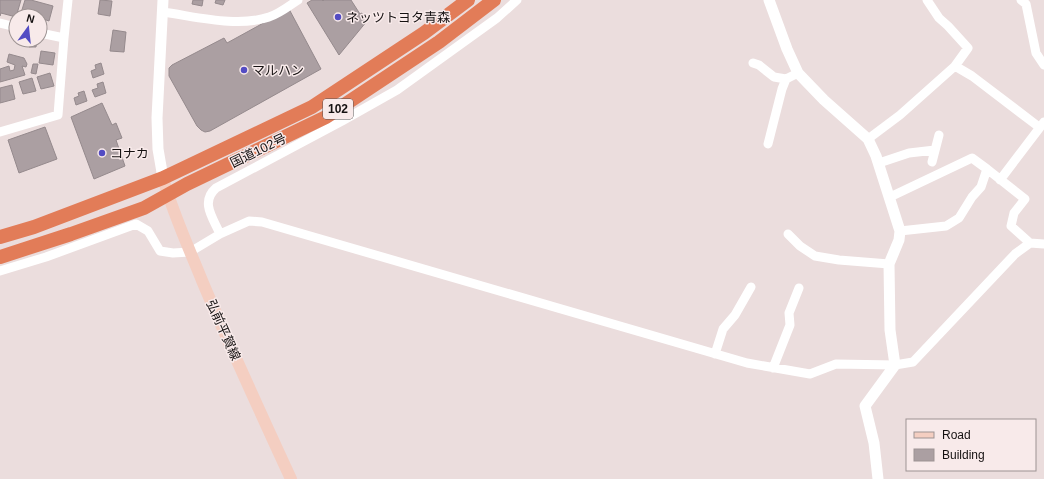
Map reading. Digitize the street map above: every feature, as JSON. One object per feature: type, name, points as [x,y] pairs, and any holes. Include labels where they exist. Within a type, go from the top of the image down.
[{"type":"highway","name":"国道102号","points":[[0,237],[34,227],[163,178],[312,107],[424,33],[468,0]]},
{"type":"highway","name":"国道102号","points":[[0,257],[144,208],[168,194],[326,117],[439,42],[494,0]]},
{"type":"main road","name":"弘前平賀線","points":[[163,178],[190,252],[291,479]]},
{"type":"street","points":[[0,132],[58,115],[68,0]]},
{"type":"street","points":[[163,0],[157,118],[158,149],[163,178]]},
{"type":"street","points":[[162,12],[223,21],[250,21],[270,17],[298,0]]},
{"type":"street","points":[[220,234],[209,208],[208,200],[211,193],[216,188],[342,122],[397,90],[497,18],[517,0]]},
{"type":"street","points":[[769,0],[787,49],[798,73],[824,100],[868,139],[879,163],[900,231],[899,240],[889,264],[890,330],[895,365],[865,406],[874,443],[878,479]]},
{"type":"street","points":[[868,139],[900,115],[955,66],[968,48],[939,18],[927,0]]},
{"type":"street","points":[[1021,0],[1026,4],[1036,54],[1044,65]]},
{"type":"street","points":[[48,35],[64,38]]},
{"type":"street","points":[[753,63],[759,65],[774,77],[786,79],[798,73]]},
{"type":"street","points":[[955,66],[972,76],[1041,124],[1022,152],[1000,180]]},
{"type":"street","points":[[768,144],[786,79]]},
{"type":"street","points":[[932,162],[939,135]]},
{"type":"street","points":[[879,163],[909,153],[935,150]]},
{"type":"street","points":[[890,197],[972,158],[1025,199],[1014,212],[1011,226],[1030,243],[1044,244]]},
{"type":"street","points":[[900,231],[946,226],[958,218],[972,197],[981,187],[987,169]]},
{"type":"street","points":[[0,271],[46,257],[136,224],[148,231],[160,251],[173,253],[190,252],[220,234],[249,221],[262,222],[747,363],[810,374],[836,364],[895,365],[913,362],[1015,254],[1030,243]]},
{"type":"street","points":[[788,234],[800,246],[815,256],[839,260],[889,264]]},
{"type":"street","points":[[715,354],[723,329],[734,315],[751,287]]},
{"type":"street","points":[[773,368],[790,325],[790,313],[799,288]]},
{"type":"building","points":[[0,0],[21,0],[19,8],[8,8],[8,15],[1,13],[0,16]]},
{"type":"building","points":[[25,0],[31,0],[53,6],[49,21],[48,8],[23,8]]},
{"type":"building","points":[[100,0],[112,1],[110,16],[98,14]]},
{"type":"building","points":[[193,0],[203,0],[202,6],[192,4]]},
{"type":"building","points":[[216,0],[225,0],[223,5],[215,3]]},
{"type":"building","points":[[312,0],[351,0],[360,14],[362,13],[367,21],[339,55],[307,3]]},
{"type":"building","name":"マルハン","points":[[289,9],[321,69],[210,131],[205,132],[201,130],[197,126],[169,76],[169,68],[224,38],[227,43]]},
{"type":"building","points":[[113,30],[126,32],[124,52],[110,51]]},
{"type":"building","points":[[41,51],[55,53],[53,65],[39,63]]},
{"type":"building","points":[[9,54],[24,58],[27,64],[26,67],[22,66],[25,75],[0,82],[0,69],[9,66],[10,71],[14,70],[15,65],[7,62]]},
{"type":"building","points":[[101,63],[104,74],[93,78],[91,71],[96,69],[95,65]]},
{"type":"building","points":[[33,64],[38,64],[36,74],[31,73]]},
{"type":"building","points":[[50,73],[54,86],[41,89],[37,77]]},
{"type":"building","points":[[32,78],[36,91],[23,94],[19,82]]},
{"type":"building","points":[[103,82],[106,93],[95,97],[92,90],[98,88],[97,84]]},
{"type":"building","points":[[12,85],[15,99],[0,103],[0,88]]},
{"type":"building","points":[[84,91],[87,101],[76,105],[74,98],[79,96],[78,93]]},
{"type":"building","name":"コナカ","points":[[102,103],[112,125],[116,123],[122,138],[116,140],[125,166],[94,179],[71,117]]},
{"type":"building","points":[[45,127],[57,159],[19,173],[8,140]]},
{"type":"place","name":"ネッツトヨタ青森","points":[[338,17]]},
{"type":"place","name":"マルハン","points":[[244,70]]},
{"type":"place","name":"コナカ","points":[[102,153]]}]
